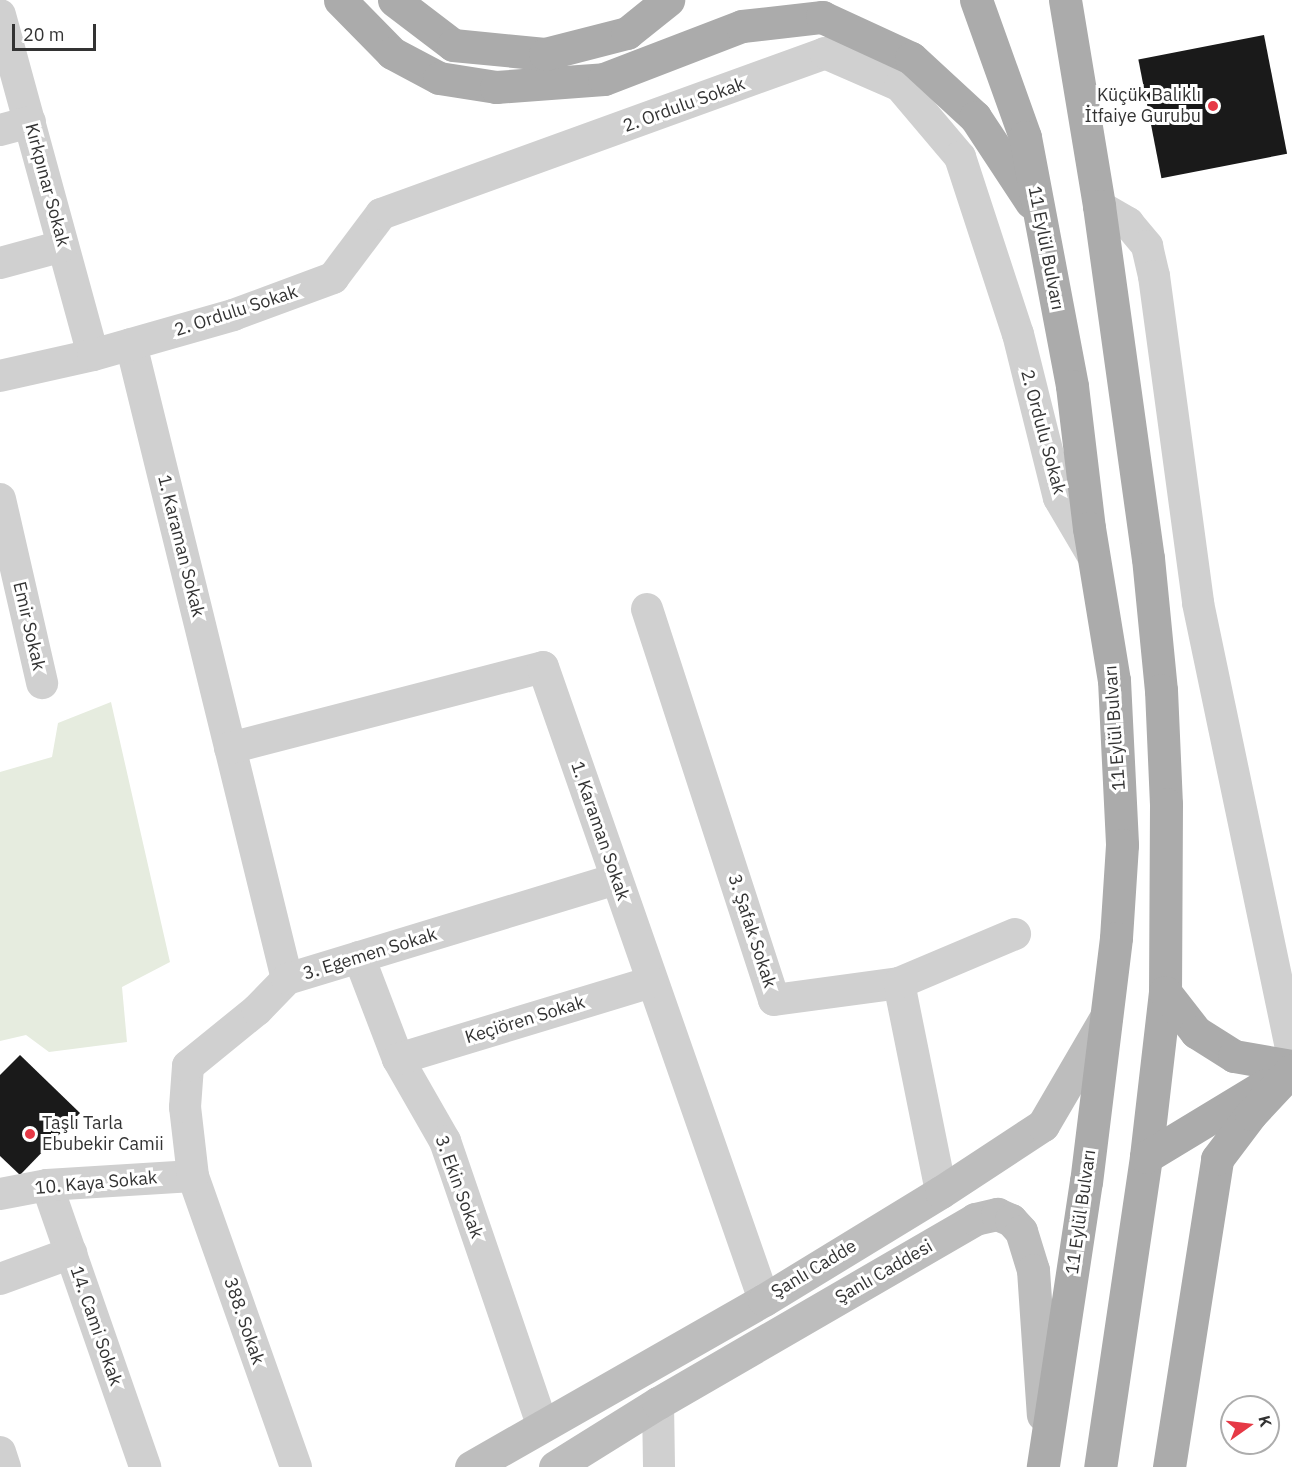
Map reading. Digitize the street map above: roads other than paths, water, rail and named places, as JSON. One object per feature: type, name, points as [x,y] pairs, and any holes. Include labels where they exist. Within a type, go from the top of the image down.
[{"type":"main road","points":[[340,0],[392,53],[439,78],[496,87],[604,79],[742,26],[822,17],[911,58],[975,117],[1040,215]]},
{"type":"main road","points":[[394,0],[453,45],[545,54],[627,33],[668,0]]},
{"type":"main road","name":"11 Eylül Bulvarı","points":[[976,0],[1025,137],[1071,386],[1094,558],[1114,680],[1122,845],[1116,938],[1086,1181],[1044,1460]]},
{"type":"main road","points":[[1065,0],[1099,206],[1148,558],[1161,690],[1166,804],[1165,992],[1146,1157],[1100,1467]]},
{"type":"main road","points":[[1165,992],[1196,1032],[1234,1056],[1292,1068]]},
{"type":"main road","name":"Şanlı Cadde","points":[[471,1467],[542,1424],[764,1300],[1043,1125],[1106,1017]]},
{"type":"main road","points":[[1146,1157],[1292,1068]]},
{"type":"main road","points":[[1168,1467],[1217,1159],[1251,1114],[1292,1068]]},
{"type":"main road","name":"Şanlı Caddesi","points":[[555,1467],[658,1403],[975,1219],[997,1214],[1011,1220],[1021,1231],[1033,1270],[1044,1460]]},
{"type":"street","name":"Kırkpınar Sokak","points":[[0,15],[93,354]]},
{"type":"street","name":"2. Ordulu Sokak","points":[[0,376],[93,354],[233,315],[333,278],[381,214],[825,53],[900,86],[960,158],[1018,334],[1059,498],[1094,558]]},
{"type":"street","points":[[0,130],[30,122]]},
{"type":"street","points":[[1099,206],[1128,223],[1147,246],[1155,288],[1198,603],[1292,1052]]},
{"type":"street","points":[[0,263],[63,246]]},
{"type":"street","name":"1. Karaman Sokak","points":[[131,344],[287,979]]},
{"type":"street","name":"Emir Sokak","points":[[0,499],[42,683]]},
{"type":"street","name":"3. Şafak Sokak","points":[[646,609],[774,1000],[898,983]]},
{"type":"street","name":"1. Karaman Sokak","points":[[230,748],[543,667],[764,1300]]},
{"type":"street","name":"3. Egemen Sokak","points":[[193,1176],[185,1107],[188,1066],[257,1010],[287,979],[616,879]]},
{"type":"street","points":[[941,1191],[898,983],[1015,934]]},
{"type":"street","name":"3. Ekin Sokak","points":[[358,957],[398,1059],[445,1141],[542,1424]]},
{"type":"street","name":"Keçiören Sokak","points":[[398,1059],[652,982]]},
{"type":"street","name":"10. Kaya Sokak","points":[[0,1194],[47,1185],[193,1176]]},
{"type":"street","name":"388. Sokak","points":[[193,1176],[296,1467]]},
{"type":"street","name":"14. Cami Sokak","points":[[47,1185],[145,1467]]},
{"type":"street","points":[[0,1279],[71,1253]]},
{"type":"street","points":[[658,1403],[659,1467]]},
{"type":"street","points":[[0,1452],[5,1467]]},
{"type":"place","name":"Küçük Balıklı İtfaiye Gurubu","points":[[1213,106]]},
{"type":"place","name":"Taşlı Tarla Ebubekir Camii","points":[[30,1134]]}]
